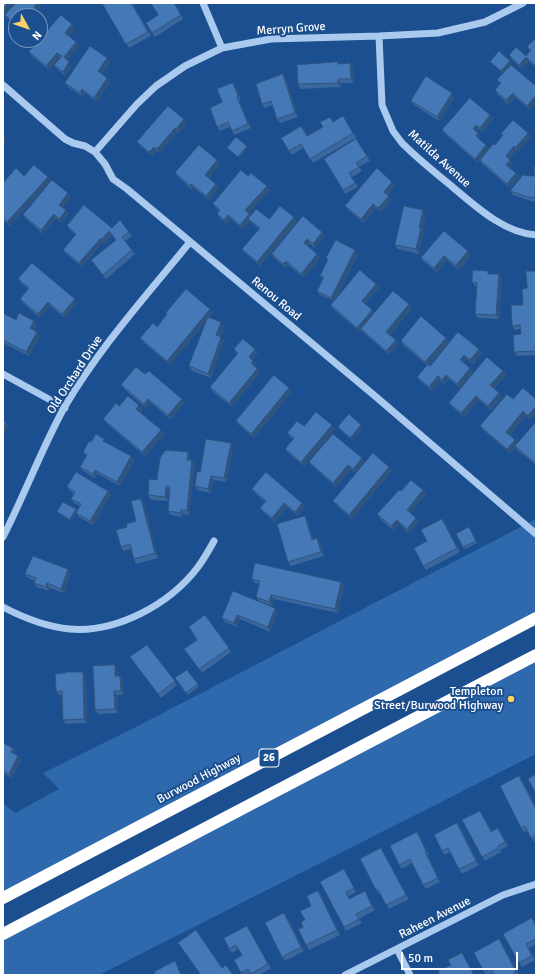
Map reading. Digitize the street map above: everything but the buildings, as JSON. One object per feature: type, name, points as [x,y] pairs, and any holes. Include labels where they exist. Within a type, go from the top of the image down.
[{"type":"highway","name":"Burwood Highway","points":[[3,898],[536,618]]},
{"type":"highway","points":[[3,934],[536,655]]},
{"type":"street","points":[[203,3],[222,48]]},
{"type":"street","name":"Merryn Grove","points":[[94,152],[137,104],[156,86],[185,66],[222,48],[271,38],[379,36],[445,32],[485,22],[523,3]]},
{"type":"street","name":"Matilda Avenue","points":[[379,36],[382,105],[393,131],[402,144],[493,219],[508,227],[530,235],[536,235]]},
{"type":"street","name":"Renou Road","points":[[3,85],[65,139],[85,146],[94,152],[105,164],[110,176],[116,182],[127,189],[375,396],[536,534]]},
{"type":"street","name":"Old Orchard Drive","points":[[3,536],[64,408],[107,343],[190,242]]},
{"type":"street","points":[[3,374],[64,408]]},
{"type":"street","points":[[3,607],[21,616],[54,626],[70,629],[105,627],[145,611],[166,598],[182,585],[197,568],[214,541]]},
{"type":"street","name":"Raheen Avenue","points":[[345,975],[503,895],[536,884]]},
{"type":"street","points":[[397,949],[410,975]]},
{"type":"shaded area","points":[[536,519],[536,618],[3,898],[3,803],[15,813],[59,789],[43,773],[134,728]]},
{"type":"shaded area","points":[[536,655],[536,754],[99,975],[3,975],[3,938]]},
{"type":"place","name":"Templeton Street/Burwood Highway","points":[[511,699]]}]
